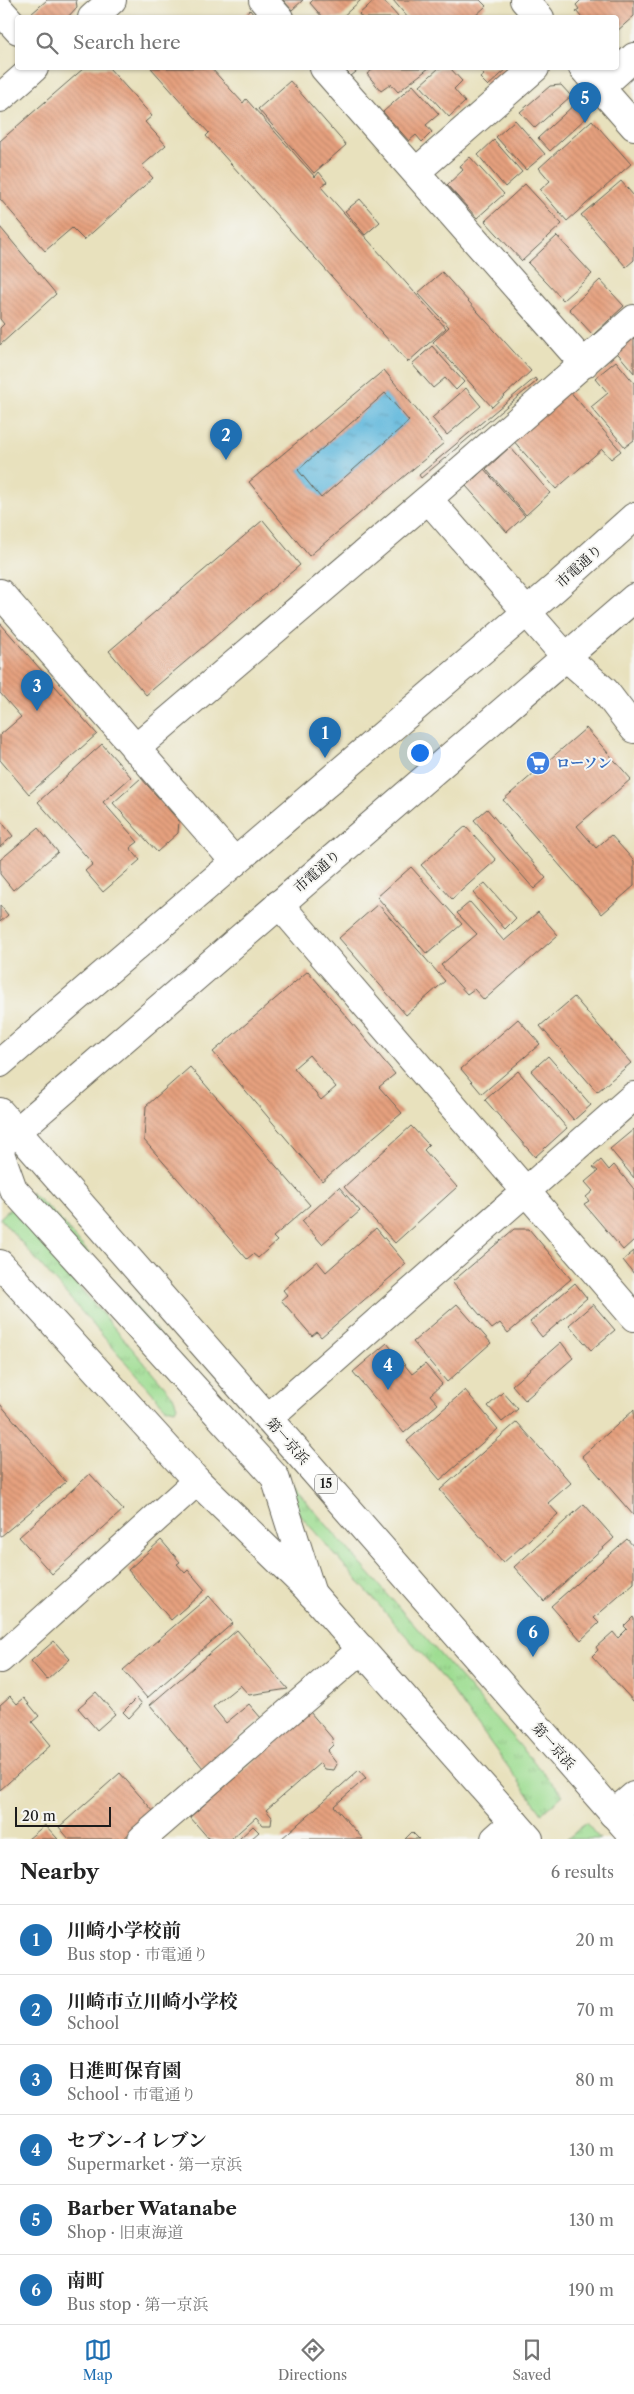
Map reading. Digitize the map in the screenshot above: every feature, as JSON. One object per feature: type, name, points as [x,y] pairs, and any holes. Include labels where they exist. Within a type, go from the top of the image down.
[{"type":"main road","points":[[95,15],[112,0]]},
{"type":"main road","points":[[263,0],[276,15]]},
{"type":"main road","points":[[524,0],[537,15]]},
{"type":"main road","points":[[0,10],[15,27]]},
{"type":"main road","points":[[619,64],[634,57]]},
{"type":"main road","points":[[0,98],[32,70]]},
{"type":"main road","points":[[326,70],[584,364]]},
{"type":"main road","points":[[416,171],[533,70]]},
{"type":"main road","points":[[607,70],[591,78],[634,126]]},
{"type":"main road","points":[[136,749],[584,364],[634,318]]},
{"type":"main road","points":[[428,498],[566,657],[604,691],[634,729]]},
{"type":"main road","name":"市電通り","points":[[0,1063],[527,612],[634,517]]},
{"type":"main road","points":[[0,593],[235,862]]},
{"type":"main road","name":"市電通り","points":[[6,1130],[279,904],[634,598]]},
{"type":"main road","points":[[279,904],[634,1317]]},
{"type":"main road","points":[[268,1418],[634,1096]]},
{"type":"main road","name":"第一京浜","points":[[6,1130],[268,1418],[634,1837]]},
{"type":"main road","points":[[0,1153],[13,1188],[275,1478],[312,1594]]},
{"type":"main road","points":[[0,1264],[197,1481],[312,1594],[362,1649],[513,1833]]},
{"type":"main road","points":[[0,1659],[197,1481]]},
{"type":"main road","points":[[142,1839],[362,1649]]},
{"type":"main road","points":[[613,1814],[634,1796]]},
{"type":"green space","points":[[30,1192],[52,1211],[563,1795],[542,1813],[443,1678],[37,1215]]},
{"type":"green space","points":[[11,1208],[173,1396],[177,1406],[175,1410],[166,1408],[162,1404],[0,1218]]},
{"type":"green space","points":[[586,1823],[600,1839],[567,1839]]},
{"type":"water","points":[[385,393],[409,421],[321,498],[298,470]]},
{"type":"building","points":[[47,0],[76,0],[77,7],[70,15],[31,14]]},
{"type":"building","points":[[283,0],[303,0],[292,10]]},
{"type":"building","points":[[313,0],[361,0],[344,15],[320,15],[310,3]]},
{"type":"building","points":[[375,0],[383,0],[396,15],[360,15]]},
{"type":"building","points":[[393,0],[480,0],[486,6],[476,15],[406,15]]},
{"type":"building","points":[[581,0],[634,0],[634,16],[619,29],[619,15],[579,15],[576,11],[579,9],[576,5]]},
{"type":"building","points":[[250,10],[254,15],[244,15]]},
{"type":"building","points":[[82,70],[111,70],[152,116],[145,122],[166,145],[142,166],[153,178],[84,240],[72,228],[45,251],[0,199],[0,141]]},
{"type":"building","points":[[153,70],[213,70],[243,103],[246,99],[315,177],[319,172],[327,182],[321,187],[446,328],[408,362],[206,136],[209,133]]},
{"type":"building","points":[[345,70],[358,70],[351,76]]},
{"type":"building","points":[[372,70],[426,70],[398,92],[391,84],[381,91],[367,74]]},
{"type":"building","points":[[437,70],[452,70],[462,81],[454,89],[465,102],[449,117],[420,85]]},
{"type":"building","points":[[479,70],[506,70],[488,86],[480,78],[484,75]]},
{"type":"building","points":[[290,81],[346,145],[314,173],[258,109]]},
{"type":"building","points":[[413,85],[439,114],[426,125],[432,132],[422,142],[416,135],[409,141],[383,112]]},
{"type":"building","points":[[561,85],[571,96],[535,128],[520,112],[550,86]]},
{"type":"building","points":[[576,103],[588,116],[550,151],[538,138]]},
{"type":"building","points":[[515,120],[545,154],[526,170],[496,137]]},
{"type":"building","points":[[592,120],[631,164],[567,221],[540,190],[550,181],[539,168]]},
{"type":"building","points":[[494,140],[522,172],[505,187],[478,155]]},
{"type":"building","points":[[470,157],[504,194],[477,218],[447,185],[463,170],[460,166]]},
{"type":"building","points":[[621,181],[634,196],[634,260],[626,267],[581,215]]},
{"type":"building","points":[[525,184],[562,224],[522,261],[485,221]]},
{"type":"building","points":[[360,199],[380,222],[365,235],[345,211]]},
{"type":"building","points":[[0,227],[56,294],[0,345],[0,328],[4,324],[0,319]]},
{"type":"building","points":[[557,236],[592,274],[563,300],[528,263]]},
{"type":"building","points":[[442,272],[531,371],[492,407],[433,342],[449,327],[418,293]]},
{"type":"building","points":[[600,280],[624,306],[593,335],[569,309]]},
{"type":"building","points":[[634,331],[634,373],[614,349]]},
{"type":"building","points":[[432,346],[464,382],[456,390],[445,378],[433,388],[412,364]]},
{"type":"building","points":[[616,361],[634,383],[634,440],[625,447],[591,407],[608,393],[595,378]]},
{"type":"building","points":[[384,370],[444,443],[309,556],[249,482]],"holes":[[[385,393],[409,421],[321,498],[298,470]]]},
{"type":"building","points":[[535,378],[537,381],[421,478],[419,475]]},
{"type":"building","points":[[466,388],[481,406],[447,435],[432,418]]},
{"type":"building","points":[[568,389],[621,451],[611,459],[602,449],[556,489],[511,438]]},
{"type":"building","points":[[510,447],[550,493],[526,515],[486,469]]},
{"type":"building","points":[[484,469],[525,516],[507,532],[466,486]]},
{"type":"building","points":[[263,520],[300,565],[146,695],[109,651]]},
{"type":"building","points":[[0,623],[97,734],[29,794],[0,760],[0,735],[21,717],[0,693]]},
{"type":"building","points":[[586,728],[631,779],[577,826],[596,848],[611,835],[634,861],[634,886],[602,914],[503,800]]},
{"type":"building","points":[[102,744],[131,777],[103,802],[138,842],[130,848],[140,860],[103,892],[85,871],[93,864],[38,802]]},
{"type":"building","points":[[141,778],[179,821],[178,833],[157,852],[113,803]]},
{"type":"building","points":[[487,809],[546,878],[534,889],[474,820]]},
{"type":"building","points":[[0,820],[13,836],[0,847]]},
{"type":"building","points":[[466,826],[496,860],[452,899],[421,865]]},
{"type":"building","points":[[38,828],[58,852],[13,890],[0,874],[0,860]]},
{"type":"building","points":[[411,867],[462,924],[427,954],[377,897]]},
{"type":"building","points":[[485,883],[516,918],[505,929],[473,893]]},
{"type":"building","points":[[470,902],[504,941],[538,912],[558,935],[484,1000],[474,989],[467,994],[441,965],[477,934],[457,913]]},
{"type":"building","points":[[378,904],[445,981],[406,1015],[339,938]]},
{"type":"building","points":[[0,905],[8,915],[0,922]]},
{"type":"building","points":[[308,971],[395,1074],[379,1087],[402,1113],[322,1181],[213,1052]],"holes":[[[309,1055],[336,1087],[321,1100],[294,1068]]]},
{"type":"building","points":[[574,997],[631,1063],[597,1092],[540,1026]]},
{"type":"building","points":[[518,1019],[540,1044],[482,1094],[461,1069]]},
{"type":"building","points":[[548,1056],[591,1105],[574,1120],[531,1071]]},
{"type":"building","points":[[190,1067],[310,1205],[273,1237],[277,1241],[258,1258],[253,1254],[247,1259],[144,1140],[146,1106]]},
{"type":"building","points":[[518,1071],[567,1128],[535,1157],[485,1100]]},
{"type":"building","points":[[411,1126],[429,1145],[424,1150],[457,1187],[395,1243],[344,1187]]},
{"type":"building","points":[[634,1129],[634,1178],[610,1149]]},
{"type":"building","points":[[601,1160],[609,1170],[614,1165],[634,1189],[634,1240],[623,1250],[584,1204],[589,1201],[586,1197],[593,1191],[585,1182],[598,1171],[593,1167]]},
{"type":"building","points":[[339,1187],[360,1211],[322,1244],[302,1221]]},
{"type":"building","points":[[376,1228],[406,1264],[321,1337],[317,1332],[312,1336],[281,1300],[287,1295],[283,1290],[317,1261],[326,1272]]},
{"type":"building","points":[[514,1229],[529,1229],[571,1279],[508,1333],[500,1323],[492,1329],[452,1282]]},
{"type":"building","points":[[634,1251],[634,1274],[623,1260]]},
{"type":"building","points":[[575,1283],[587,1298],[542,1337],[530,1322]]},
{"type":"building","points":[[457,1304],[491,1343],[447,1382],[413,1342]]},
{"type":"building","points":[[593,1304],[615,1330],[591,1350],[569,1325]]},
{"type":"building","points":[[561,1342],[573,1358],[525,1400],[512,1385]]},
{"type":"building","points":[[387,1343],[412,1374],[425,1364],[442,1384],[430,1395],[438,1404],[404,1433],[353,1372]]},
{"type":"building","points":[[465,1390],[498,1429],[440,1480],[407,1441]]},
{"type":"building","points":[[503,1392],[518,1409],[502,1422],[488,1406]]},
{"type":"building","points":[[0,1404],[66,1482],[0,1537]]},
{"type":"building","points":[[634,1410],[634,1516],[582,1456]]},
{"type":"building","points":[[517,1422],[571,1483],[548,1503],[558,1514],[503,1563],[440,1490]]},
{"type":"building","points":[[90,1474],[123,1510],[52,1574],[19,1537]]},
{"type":"building","points":[[584,1504],[614,1538],[544,1601],[514,1567]]},
{"type":"building","points":[[627,1539],[634,1547],[634,1583],[594,1618],[599,1623],[581,1640],[551,1606]]},
{"type":"building","points":[[161,1540],[180,1562],[177,1564],[185,1573],[188,1570],[205,1590],[171,1620],[128,1570]]},
{"type":"building","points":[[209,1596],[233,1623],[147,1698],[123,1670]]},
{"type":"building","points":[[633,1617],[634,1702],[592,1656],[598,1650],[596,1647],[613,1632],[618,1638],[627,1629],[624,1626]]},
{"type":"building","points":[[237,1630],[288,1689],[249,1695],[240,1685],[213,1707],[226,1723],[249,1704],[261,1718],[203,1768],[150,1705]]},
{"type":"building","points":[[54,1641],[70,1659],[47,1680],[31,1661]]},
{"type":"building","points":[[96,1692],[115,1714],[97,1730],[78,1708]]},
{"type":"building","points":[[10,1696],[17,1704],[24,1698],[39,1716],[32,1722],[51,1745],[0,1790],[0,1705]]},
{"type":"building","points":[[137,1698],[142,1704],[129,1718],[123,1712]]},
{"type":"building","points":[[310,1712],[332,1738],[333,1745],[327,1751],[337,1764],[334,1770],[324,1769],[320,1763],[266,1810],[272,1817],[271,1825],[263,1825],[256,1817],[231,1839],[209,1839],[190,1817]]},
{"type":"building","points":[[359,1770],[366,1778],[334,1806],[363,1839],[281,1839]]},
{"type":"building","points":[[120,1773],[154,1812],[123,1839],[69,1839],[59,1827]]},
{"type":"building","points":[[45,1825],[58,1839],[28,1839]]},
{"type":"building","points":[[253,1826],[259,1832],[251,1839],[239,1839]]},
{"type":"building","points":[[412,1832],[419,1839],[405,1839]]},
{"type":"place","name":"Barber Watanabe","points":[[585,123]]},
{"type":"place","name":"川崎市立川崎小学校","points":[[226,460]]},
{"type":"place","name":"日進町保育園","points":[[37,711]]},
{"type":"place","name":"川崎小学校前","points":[[325,758]]},
{"type":"place","name":"ローソン","points":[[538,763]]},
{"type":"place","name":"セブン-イレブン","points":[[388,1390]]},
{"type":"place","name":"南町","points":[[533,1657]]}]
